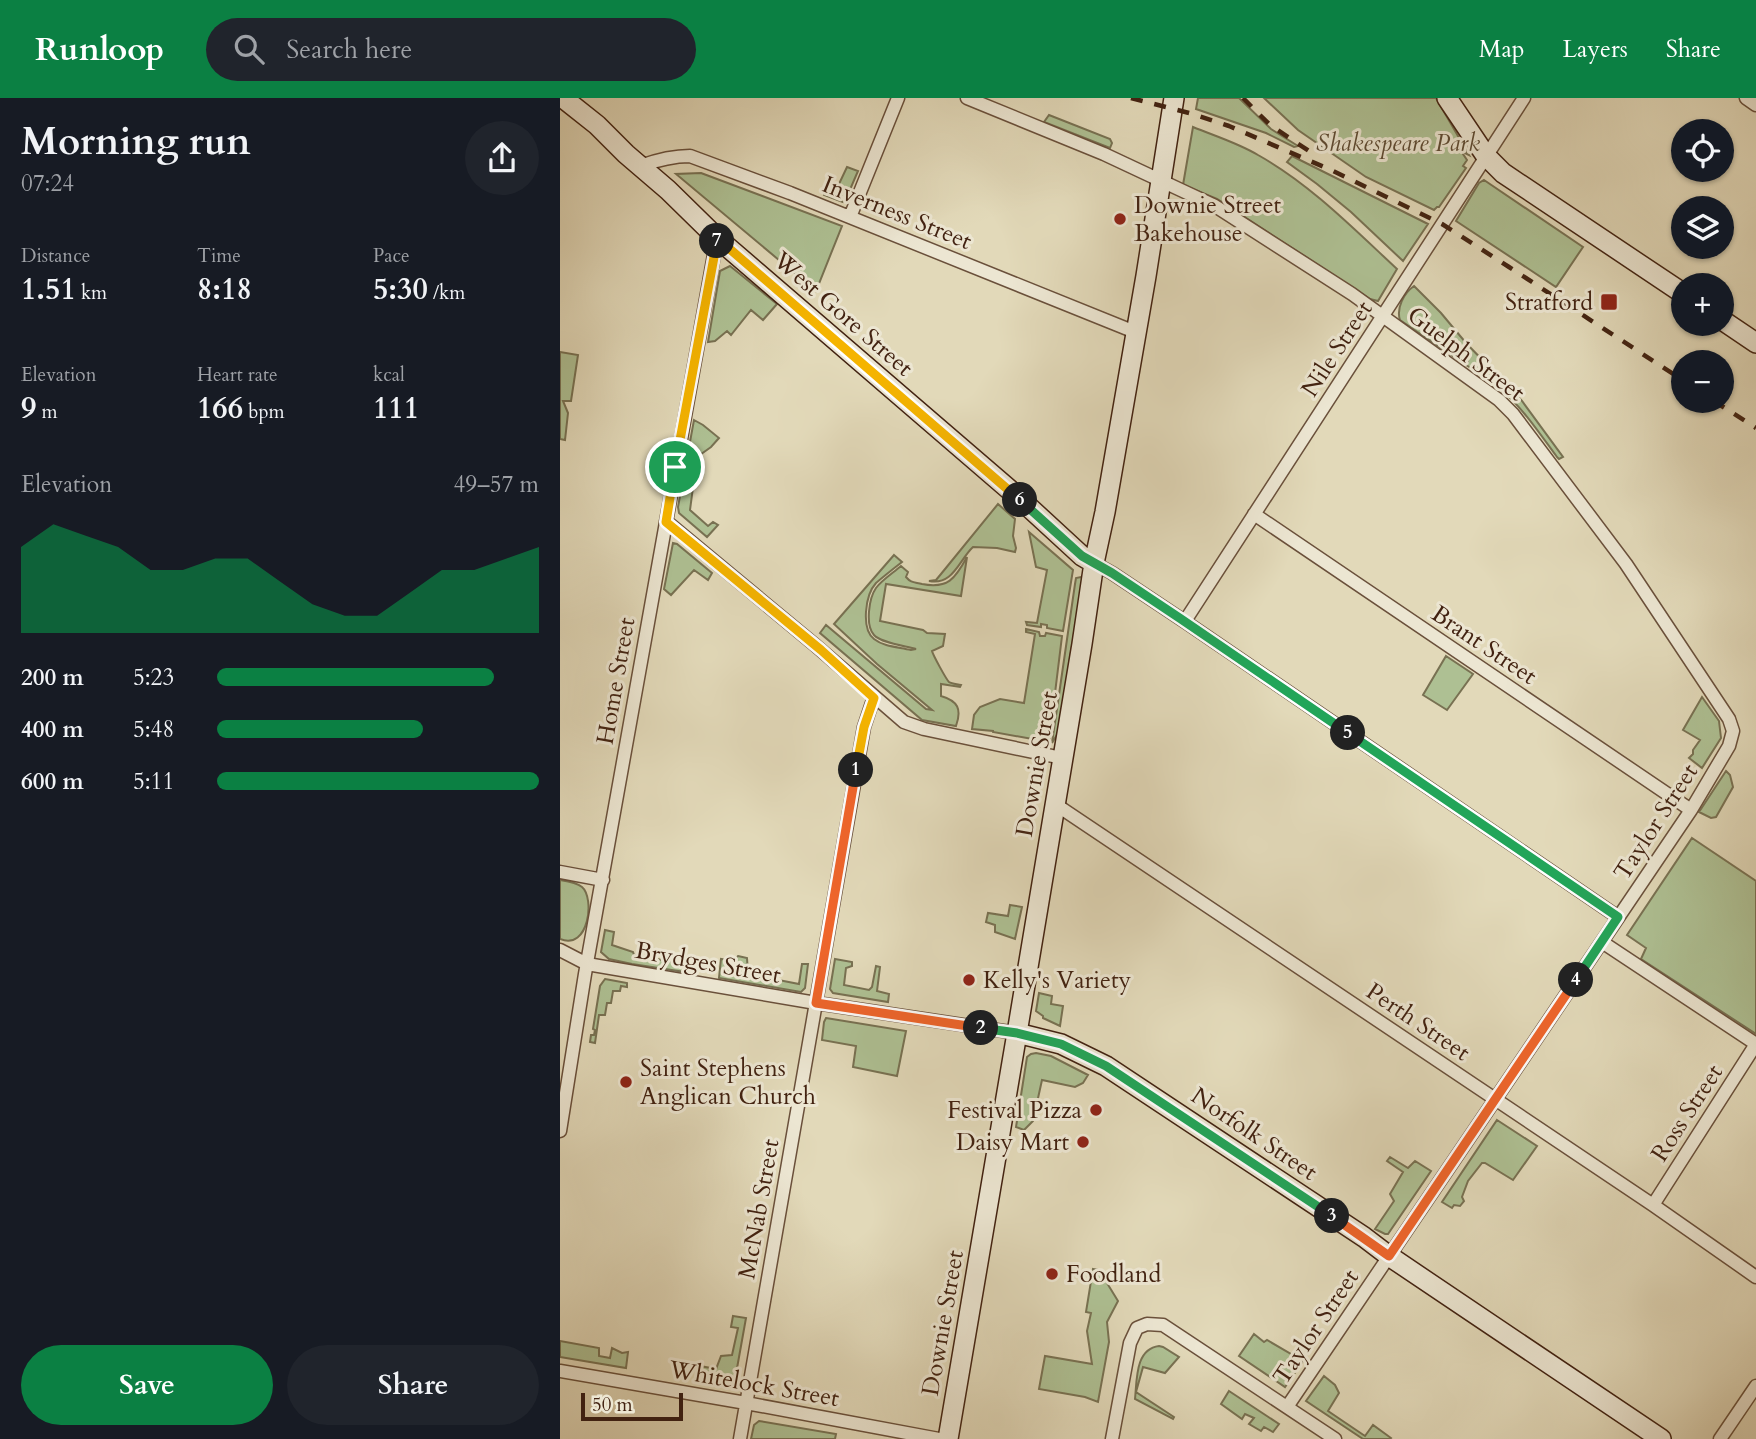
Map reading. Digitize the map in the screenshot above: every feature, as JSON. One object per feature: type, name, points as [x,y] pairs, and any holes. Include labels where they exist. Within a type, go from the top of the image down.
[{"type":"street","name":"West Gore Street","points":[[563,98],[597,125],[717,238],[1019,498],[1082,556],[1094,563]]},
{"type":"street","points":[[583,98],[597,125]]},
{"type":"street","points":[[850,217],[898,98]]},
{"type":"street","name":"Guelph Street","points":[[967,98],[1104,154],[1215,205],[1352,295],[1492,395],[1513,414],[1626,564],[1729,719],[1733,731],[1730,746]]},
{"type":"street","name":"Downie Street","points":[[948,1439],[1174,98]]},
{"type":"street","points":[[1447,98],[1486,156],[1503,173],[1671,285]]},
{"type":"street","name":"Nile Street","points":[[1185,621],[1524,98]]},
{"type":"street","points":[[1746,98],[1756,105]]},
{"type":"street","name":"Inverness Street","points":[[640,166],[659,159],[690,156],[790,193],[1135,332]]},
{"type":"street","name":"Home Street","points":[[560,1131],[587,964],[717,238]]},
{"type":"street","points":[[1734,328],[1756,343]]},
{"type":"street","name":"Brant Street","points":[[1254,514],[1691,810]]},
{"type":"street","points":[[666,522],[904,722],[917,728],[1062,758]]},
{"type":"street","points":[[1094,563],[1185,621],[1618,917]]},
{"type":"street","name":"McNab Street","points":[[740,1439],[864,727],[874,698]]},
{"type":"street","name":"Taylor Street","points":[[1287,1407],[1691,810],[1730,746]]},
{"type":"street","name":"Perth Street","points":[[1055,804],[1756,1277]]},
{"type":"street","points":[[560,872],[603,880]]},
{"type":"street","points":[[1602,942],[1756,1044]]},
{"type":"street","name":"Brydges Street","points":[[560,950],[587,964],[816,1003],[1017,1033]]},
{"type":"street","name":"Norfolk Street","points":[[1017,1033],[1061,1044],[1106,1066],[1661,1439]]},
{"type":"street","name":"Ross Street","points":[[1653,1205],[1756,1044]]},
{"type":"street","points":[[1112,1439],[1130,1343],[1137,1328],[1147,1324],[1164,1325],[1335,1439]]},
{"type":"street","name":"Whitelock Street","points":[[560,1371],[939,1439]]},
{"type":"street","points":[[1720,1439],[1756,1386]]},
{"type":"green space","points":[[1198,98],[1239,98],[1271,129],[1298,146],[1294,147],[1266,133],[1196,109]]},
{"type":"green space","name":"Shakespeare Park","points":[[1264,98],[1436,98],[1469,155],[1461,151],[1467,160],[1463,166],[1466,168],[1439,207],[1434,210],[1366,177],[1298,130]]},
{"type":"green space","points":[[1049,115],[1110,139],[1110,148],[1044,122]]},
{"type":"green space","points":[[1193,127],[1250,151],[1296,179],[1397,269],[1378,301],[1370,299],[1217,199],[1183,185]]},
{"type":"green space","points":[[1292,156],[1428,224],[1403,261],[1351,212],[1287,162]]},
{"type":"green space","points":[[847,167],[858,171],[846,199],[843,202],[824,195],[828,182],[839,184]]},
{"type":"green space","points":[[701,173],[842,226],[816,291],[676,174]]},
{"type":"green space","points":[[1484,180],[1583,247],[1556,287],[1456,221],[1479,183]]},
{"type":"green space","points":[[730,266],[777,304],[763,320],[751,310],[731,335],[727,331],[715,341],[708,342],[720,271]]},
{"type":"green space","points":[[1414,286],[1522,401],[1563,457],[1557,457],[1518,406],[1503,391],[1466,365],[1466,359],[1463,362],[1457,359],[1400,320],[1402,301]]},
{"type":"green space","points":[[560,352],[578,355],[571,401],[563,401],[568,413],[565,440],[560,439]]},
{"type":"green space","points":[[694,420],[719,438],[697,457],[690,510],[708,526],[713,522],[718,525],[707,537],[679,513],[678,507]]},
{"type":"green space","points":[[998,504],[1015,519],[1015,552],[973,547],[950,576],[937,582],[929,581],[936,580]]},
{"type":"green space","points":[[1029,532],[1073,570],[1063,631],[1041,624],[1041,627],[1027,625],[1026,622],[1037,623],[1047,570],[1036,567]]},
{"type":"green space","points":[[673,543],[712,573],[708,580],[694,570],[671,595],[664,589]]},
{"type":"green space","points":[[894,555],[902,562],[872,588],[867,603],[867,628],[878,642],[911,650],[916,649],[882,640],[871,631],[869,612],[876,588],[901,566],[908,572],[906,577],[911,581],[938,585],[950,581],[967,557],[961,596],[886,584],[880,621],[927,633],[945,634],[943,646],[932,651],[949,682],[961,685],[941,684],[941,696],[957,706],[959,715],[956,726],[922,720],[820,633],[826,625],[926,709],[932,710],[834,624]]},
{"type":"green space","points":[[1076,578],[1083,578],[1058,733],[1052,743]]},
{"type":"green space","points":[[1026,629],[1039,632],[1040,636],[1045,636],[1046,633],[1062,636],[1049,742],[972,729],[974,715],[980,707],[1000,699],[1024,703],[1035,634],[1026,632]]},
{"type":"green space","points":[[1446,656],[1473,674],[1447,710],[1423,695]]},
{"type":"green space","points":[[1702,697],[1719,721],[1721,738],[1702,768],[1689,758],[1700,740],[1683,730]]},
{"type":"green space","points":[[1726,771],[1733,787],[1716,817],[1711,818],[1699,812]]},
{"type":"green space","points":[[1692,838],[1756,881],[1756,1034],[1641,959],[1646,948],[1627,935]]},
{"type":"green space","points":[[560,880],[582,887],[588,901],[587,922],[583,931],[570,941],[560,939]]},
{"type":"green space","points":[[1010,905],[1022,907],[1015,939],[995,932],[995,925],[986,922],[988,913],[1008,916]]},
{"type":"green space","points":[[605,930],[614,932],[612,945],[633,952],[634,955],[686,964],[685,972],[609,959],[601,952]]},
{"type":"green space","points":[[738,956],[747,958],[748,974],[799,984],[802,964],[808,964],[805,988],[801,992],[719,978],[721,959],[734,961]]},
{"type":"green space","points":[[835,959],[852,962],[852,966],[846,968],[844,985],[869,990],[876,966],[880,967],[877,991],[889,994],[888,1002],[833,993],[830,989]]},
{"type":"green space","points":[[605,979],[627,983],[627,987],[621,986],[620,991],[613,991],[605,1015],[599,1015],[595,1043],[590,1042],[591,1035],[594,1035],[595,1030],[593,1029],[600,986]]},
{"type":"green space","points":[[1039,993],[1052,996],[1051,1004],[1063,1006],[1060,1026],[1043,1018],[1036,1011]]},
{"type":"green space","points":[[826,1018],[906,1031],[897,1076],[853,1067],[856,1046],[822,1040]]},
{"type":"green space","points":[[1036,1053],[1051,1056],[1088,1075],[1083,1083],[1075,1087],[1042,1080],[1033,1121],[1024,1130],[1016,1127],[1027,1057]]},
{"type":"green space","points":[[1497,1120],[1537,1146],[1513,1180],[1482,1163],[1468,1181],[1462,1197],[1464,1201],[1460,1206],[1454,1205],[1452,1208],[1442,1202]]},
{"type":"green space","points":[[1390,1157],[1408,1168],[1415,1161],[1431,1171],[1388,1234],[1385,1234],[1375,1229],[1394,1201],[1390,1194],[1403,1172],[1387,1161]]},
{"type":"green space","points":[[1093,1269],[1099,1270],[1118,1301],[1107,1322],[1109,1342],[1098,1402],[1039,1389],[1045,1356],[1092,1364],[1087,1331],[1091,1313],[1086,1312]]},
{"type":"green space","points":[[733,1316],[746,1318],[734,1385],[729,1387],[697,1381],[700,1366],[716,1369],[721,1356],[732,1355],[738,1328],[731,1327]]},
{"type":"green space","points":[[1254,1334],[1264,1342],[1267,1340],[1303,1361],[1285,1387],[1239,1356]]},
{"type":"green space","points":[[560,1341],[599,1348],[599,1356],[610,1358],[612,1348],[622,1353],[628,1352],[626,1368],[560,1357]]},
{"type":"green space","points":[[1159,1346],[1179,1357],[1165,1373],[1143,1367],[1136,1392],[1174,1417],[1173,1419],[1135,1399],[1137,1375],[1141,1359],[1151,1348]]},
{"type":"green space","points":[[1324,1376],[1335,1385],[1339,1393],[1328,1411],[1365,1436],[1373,1425],[1391,1438],[1363,1439],[1306,1401]]},
{"type":"green space","points":[[1229,1391],[1279,1424],[1273,1432],[1264,1427],[1261,1431],[1249,1424],[1254,1418],[1245,1414],[1242,1419],[1221,1404]]},
{"type":"green space","points":[[759,1421],[836,1434],[835,1439],[751,1439],[754,1425]]},
{"type":"railway","points":[[1131,98],[1229,126],[1331,170],[1442,224],[1671,373]]},
{"type":"railway","points":[[1243,98],[1270,125],[1318,157]]},
{"type":"railway","points":[[1733,413],[1756,428]]},
{"type":"place","name":"Downie Street Bakehouse","points":[[1120,219]]},
{"type":"place","name":"Stratford","points":[[1609,302]]},
{"type":"place","name":"Kelly's Variety","points":[[969,980]]},
{"type":"place","name":"Saint Stephens Anglican Church","points":[[626,1082]]},
{"type":"place","name":"Festival Pizza","points":[[1096,1110]]},
{"type":"place","name":"Daisy Mart","points":[[1083,1142]]},
{"type":"place","name":"Foodland","points":[[1052,1274]]},
{"type":"route","points":[[717,238],[1019,498],[1082,556],[1181,619],[1618,917],[1389,1256],[1106,1066],[1073,1049],[1017,1033],[816,1003],[864,727],[874,698],[821,650],[666,522],[675,467],[717,238]]}]
